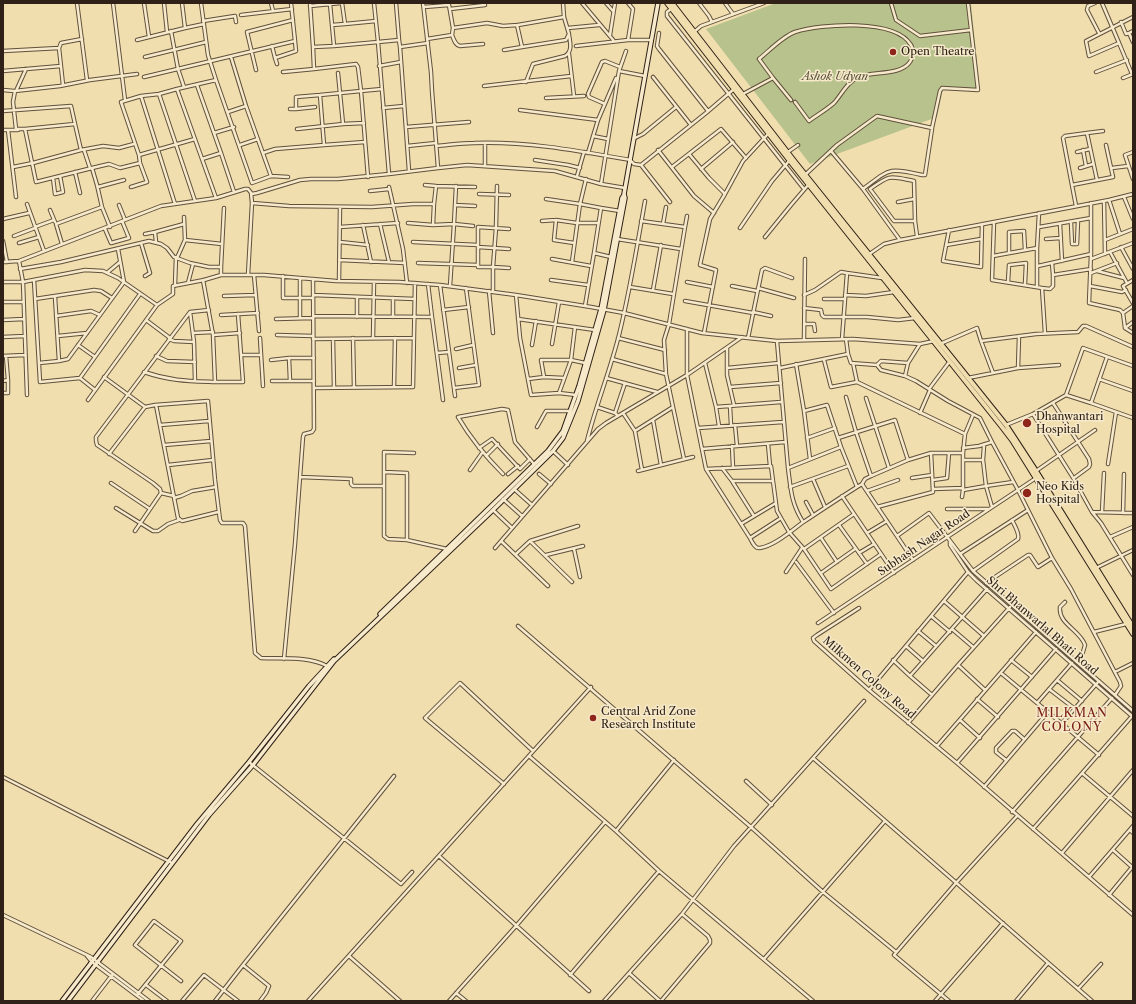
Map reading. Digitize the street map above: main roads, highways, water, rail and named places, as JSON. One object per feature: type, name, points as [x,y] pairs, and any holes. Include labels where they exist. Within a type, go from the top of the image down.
[{"type":"main road","points":[[251,764],[309,686],[327,666],[502,498],[559,437],[564,428],[571,411],[603,309],[622,198],[635,138],[658,3]]},
{"type":"main road","points":[[667,3],[743,94],[806,174],[894,292],[936,340]]},
{"type":"main road","points":[[672,3],[734,89],[808,184],[936,340],[950,361],[1004,426],[1133,634]]},
{"type":"main road","points":[[68,1001],[95,962],[170,862],[334,661],[493,510],[502,498],[514,489],[563,438],[570,423],[603,309],[625,198],[624,192]]},
{"type":"main road","points":[[939,345],[968,379],[1037,470],[1037,477]]},
{"type":"main road","points":[[1094,569],[1133,627]]},
{"type":"main road","points":[[62,1001],[95,962]]},
{"type":"place","name":"Open Theatre","points":[[893,52]]},
{"type":"place","name":"Dhanwantari Hospital","points":[[1027,423]]},
{"type":"place","name":"Neo Kids Hospital","points":[[1027,493]]},
{"type":"place","name":"Central Arid Zone Research Institute","points":[[593,718]]},
{"type":"district","name":"MILKMAN COLONY","points":[[1072,721]]},
{"type":"park label","name":"Ashok Udyan","points":[[835,77]]}]
